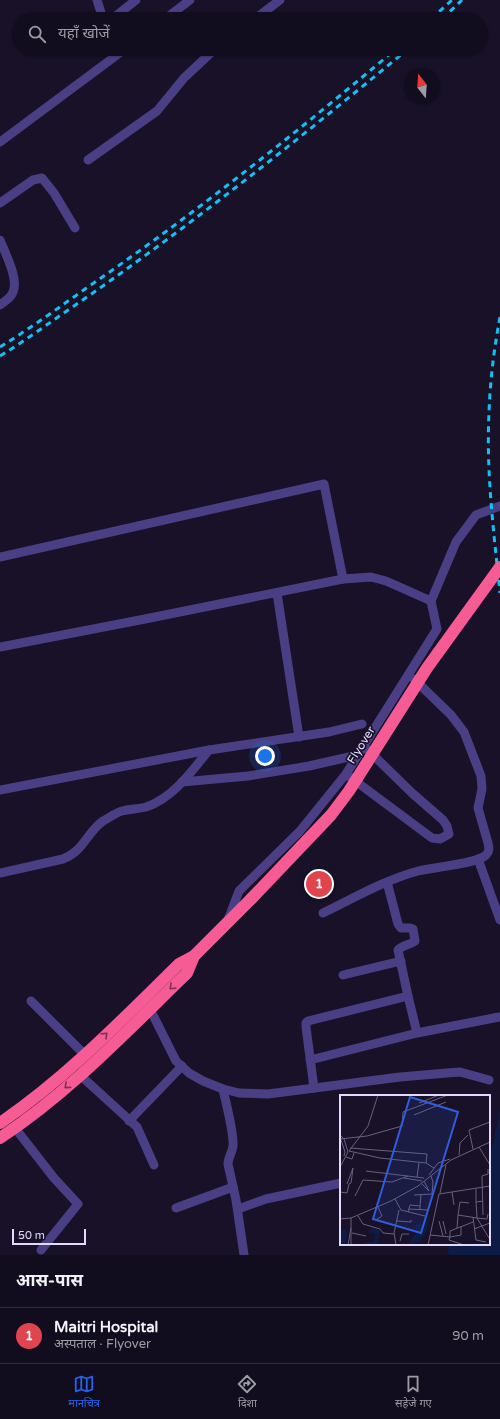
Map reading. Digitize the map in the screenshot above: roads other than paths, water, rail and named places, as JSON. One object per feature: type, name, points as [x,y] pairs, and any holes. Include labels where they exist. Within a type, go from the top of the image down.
[{"type":"highway","name":"Flyover","points":[[194,956],[326,821],[349,791],[427,668],[500,567]]},
{"type":"highway","points":[[0,1138],[15,1128],[80,1075],[187,972],[194,956]]},
{"type":"highway","points":[[0,1123],[25,1106],[85,1055],[179,964],[194,956]]},
{"type":"street","points":[[97,0],[101,12]]},
{"type":"street","points":[[121,12],[136,0]]},
{"type":"street","points":[[174,12],[190,0]]},
{"type":"street","points":[[264,12],[280,0]]},
{"type":"street","points":[[0,142],[115,56]]},
{"type":"street","points":[[88,160],[158,111],[184,78],[208,56]]},
{"type":"street","points":[[0,203],[33,180],[42,178],[54,193],[75,228]]},
{"type":"street","points":[[0,240],[14,278],[15,285],[9,299],[0,305]]},
{"type":"street","points":[[0,557],[324,484],[343,579]]},
{"type":"street","points":[[227,923],[239,891],[300,831],[346,774],[437,629],[431,601],[456,542],[476,515],[500,506]]},
{"type":"street","points":[[0,647],[343,579],[371,577],[386,581],[431,601]]},
{"type":"street","points":[[276,593],[299,737]]},
{"type":"street","points":[[323,913],[387,882],[418,871],[478,859],[485,856],[489,849],[478,808],[482,789],[481,776],[461,727],[451,715],[408,674]]},
{"type":"street","points":[[0,790],[209,750],[329,732],[362,724]]},
{"type":"street","points":[[346,774],[432,838],[440,839],[449,834],[447,826],[443,820],[412,793],[364,746]]},
{"type":"street","points":[[0,873],[72,856],[100,823],[110,816],[121,811],[146,807],[167,795],[182,782],[209,750]]},
{"type":"street","points":[[182,782],[248,776],[309,766],[358,755]]},
{"type":"street","points":[[478,859],[500,920]]},
{"type":"street","points":[[387,882],[398,924],[401,928],[413,929],[415,941],[398,950],[417,1033]]},
{"type":"street","points":[[343,975],[401,961]]},
{"type":"street","points":[[314,1088],[306,1023],[308,1021],[408,996]]},
{"type":"street","points":[[31,1001],[85,1055]]},
{"type":"street","points":[[150,1009],[176,1061],[189,1073],[223,1090],[239,1093],[268,1094],[400,1077],[460,1072],[489,1080]]},
{"type":"street","points":[[310,1060],[417,1033],[499,1016]]},
{"type":"street","points":[[129,1121],[182,1066]]},
{"type":"street","points":[[80,1075],[137,1127],[154,1165]]},
{"type":"street","points":[[223,1090],[233,1147],[228,1159],[228,1164],[238,1209],[244,1255]]},
{"type":"street","points":[[15,1128],[54,1178],[78,1204],[41,1250]]},
{"type":"street","points":[[238,1209],[266,1199],[340,1183]]},
{"type":"street","points":[[176,1208],[233,1187]]},
{"type":"water","points":[[500,1107],[500,1255],[448,1255],[449,1245],[490,1245],[490,1160]]},
{"type":"railway","points":[[439,12],[452,0]]},
{"type":"railway","points":[[449,12],[462,0]]},
{"type":"railway","points":[[0,347],[43,319],[125,261],[244,173],[388,56]]},
{"type":"railway","points":[[0,356],[131,266],[212,206],[399,56]]},
{"type":"railway","points":[[500,317],[491,377],[488,436],[491,503],[500,593]]},
{"type":"place","name":"Maitri Hospital","points":[[319,884]]}]
